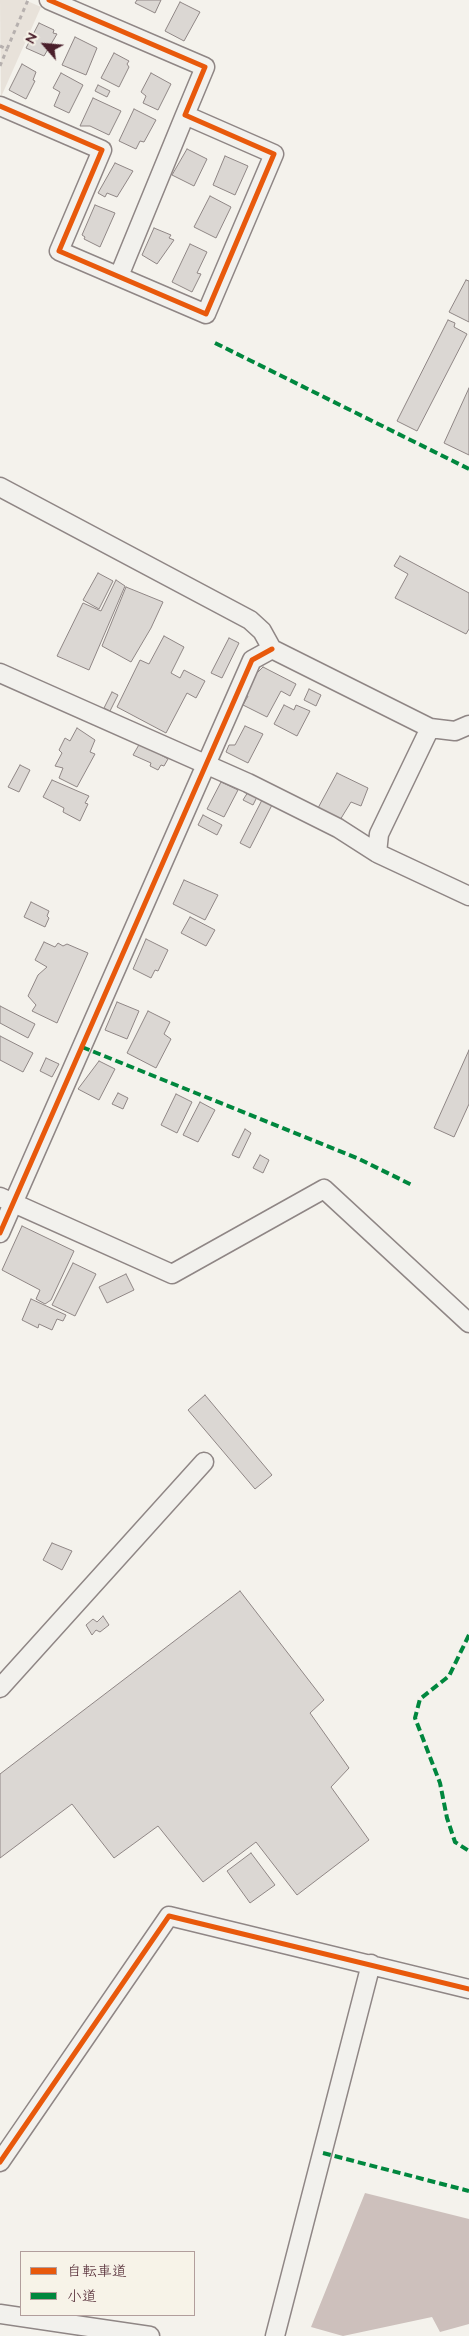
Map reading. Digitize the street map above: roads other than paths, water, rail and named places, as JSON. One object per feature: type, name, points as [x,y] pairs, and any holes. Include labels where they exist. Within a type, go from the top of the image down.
[{"type":"street","points":[[49,0],[205,66],[119,276]]},
{"type":"street","points":[[0,106],[102,150],[59,251],[206,314],[274,154],[185,115]]},
{"type":"street","points":[[0,487],[250,620],[262,631],[272,649],[430,728],[455,731],[469,725]]},
{"type":"street","points":[[0,1233],[7,1200],[252,660],[272,649]]},
{"type":"street","points":[[0,673],[206,765],[338,828],[377,853],[469,896]]},
{"type":"street","points":[[377,853],[379,834],[430,728]]},
{"type":"street","points":[[7,1200],[172,1274],[324,1189],[469,1323]]},
{"type":"street","points":[[0,1688],[204,1462]]},
{"type":"street","points":[[0,2162],[169,1916],[469,1989]]},
{"type":"street","points":[[275,2336],[372,1964]]},
{"type":"street","points":[[0,2314],[150,2336]]}]
